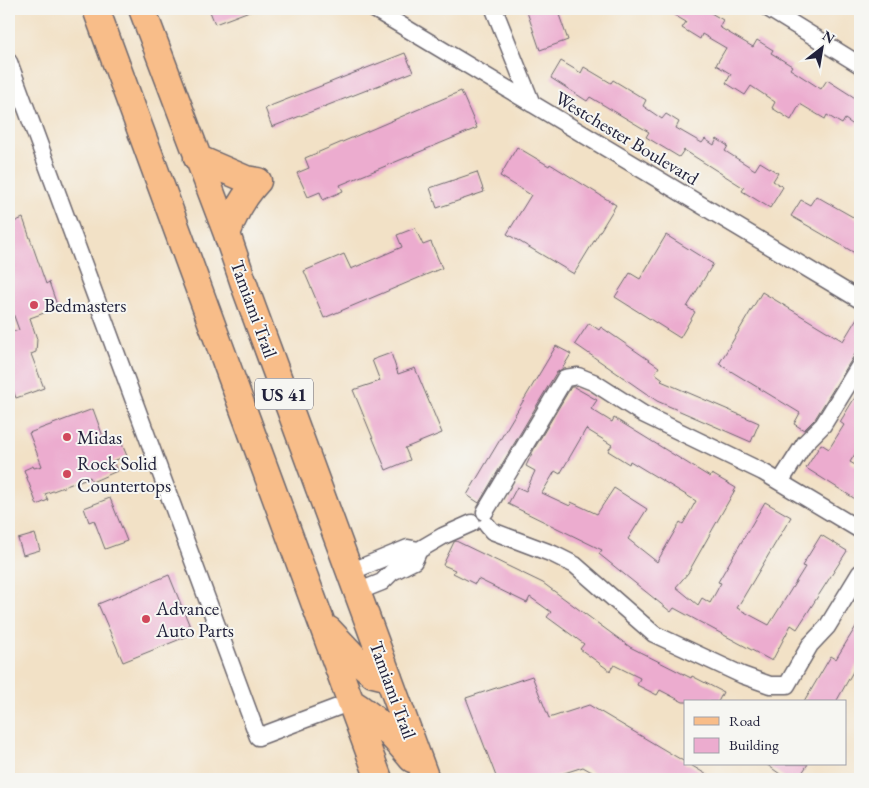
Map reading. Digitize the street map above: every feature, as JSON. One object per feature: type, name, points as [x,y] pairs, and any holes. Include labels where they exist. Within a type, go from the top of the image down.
[{"type":"main road","name":"US 41","points":[[96,9],[379,779]]},
{"type":"main road","name":"Tamiami Trail","points":[[142,9],[227,234],[249,299],[425,776]]},
{"type":"main road","points":[[197,158],[222,170],[246,179],[258,181],[249,190],[235,213],[227,234]]},
{"type":"main road","points":[[322,622],[359,662],[373,674],[389,678]]},
{"type":"main road","points":[[351,702],[370,714],[388,730],[425,776]]},
{"type":"street","name":"Westchester Boulevard","points":[[374,9],[860,300]]},
{"type":"street","points":[[494,9],[532,104]]},
{"type":"street","points":[[769,9],[860,64]]},
{"type":"street","points":[[9,62],[258,737],[351,702]]},
{"type":"street","points":[[780,482],[805,443],[823,425],[860,365]]},
{"type":"street","points":[[354,582],[382,582],[392,572],[414,561],[419,550],[443,536],[481,520],[565,378],[578,376],[593,382],[643,414],[763,472],[860,530]]},
{"type":"street","points":[[481,520],[492,531],[553,554],[575,565],[654,634],[742,675],[770,685],[787,685],[810,645],[827,627],[860,573]]},
{"type":"building","points":[[209,9],[251,9],[252,10],[215,24]]},
{"type":"building","points":[[526,9],[557,9],[568,40],[540,50]]},
{"type":"building","points":[[664,9],[704,9],[723,20],[719,27],[753,47],[757,40],[773,50],[771,53],[792,66],[790,69],[821,89],[827,80],[860,101],[860,117],[855,126],[845,119],[842,124],[827,115],[825,119],[800,104],[791,120],[772,108],[775,102],[751,86],[745,95],[726,83],[731,74],[716,65],[726,48],[702,34],[700,39],[682,28],[686,22]]},
{"type":"building","points":[[405,53],[413,72],[272,127],[265,108]]},
{"type":"building","points":[[561,61],[581,73],[584,67],[611,83],[613,80],[646,100],[643,106],[662,119],[666,114],[679,122],[676,128],[702,143],[705,139],[714,145],[717,139],[728,146],[725,151],[755,170],[760,162],[778,173],[773,181],[783,187],[770,208],[742,191],[744,188],[684,150],[679,157],[646,137],[649,132],[590,97],[587,101],[551,78]]},
{"type":"building","points":[[461,91],[477,128],[340,185],[343,191],[323,200],[320,192],[308,197],[297,173],[309,168],[305,158]]},
{"type":"building","points":[[517,147],[549,166],[550,164],[616,205],[574,274],[507,234],[531,195],[500,176]]},
{"type":"building","points":[[477,172],[484,192],[437,208],[430,188]]},
{"type":"building","points":[[816,196],[860,221],[860,256],[791,216],[801,200],[810,205]]},
{"type":"building","points":[[23,218],[46,284],[49,282],[58,308],[30,318],[37,339],[36,352],[31,354],[44,388],[16,398],[9,380],[9,333],[19,330],[9,302],[9,224]]},
{"type":"building","points":[[415,228],[423,245],[431,242],[442,268],[324,318],[304,271],[344,254],[351,269],[402,247],[397,235]]},
{"type":"building","points":[[666,235],[713,264],[687,307],[695,312],[680,338],[615,297],[630,273],[640,279]]},
{"type":"building","points":[[762,292],[843,341],[860,313],[860,346],[815,419],[804,430],[794,424],[800,413],[719,364]]},
{"type":"building","points":[[589,323],[599,330],[601,327],[659,367],[655,373],[663,379],[661,381],[759,423],[751,442],[657,401],[575,344]]},
{"type":"building","points":[[556,346],[571,354],[562,369],[556,373],[479,503],[467,495]]},
{"type":"building","points":[[391,353],[398,374],[415,368],[442,433],[405,448],[410,460],[386,470],[353,390],[380,381],[372,360]]},
{"type":"building","points":[[571,387],[574,387],[597,400],[591,409],[612,422],[614,418],[710,477],[712,474],[736,488],[688,573],[676,587],[698,605],[702,598],[710,603],[721,583],[718,582],[765,502],[791,517],[737,608],[769,625],[805,567],[802,566],[821,535],[847,551],[797,629],[791,625],[772,661],[674,608],[671,612],[599,554],[602,550],[508,504],[517,487],[526,491],[535,471],[526,466]],"holes":[[[586,429],[612,445],[608,451],[629,464],[630,461],[696,501],[683,524],[680,522],[657,562],[628,539],[647,509],[614,488],[597,514],[571,502],[570,506],[542,493],[555,471],[560,474]]]},
{"type":"building","points":[[860,389],[860,446],[850,462],[860,468],[860,502],[806,468],[821,444],[829,449],[844,425],[840,422]]},
{"type":"building","points":[[93,409],[105,442],[119,437],[127,456],[113,461],[117,471],[92,482],[90,477],[45,494],[48,500],[37,505],[24,470],[33,466],[34,468],[42,466],[29,433]]},
{"type":"building","points":[[110,498],[127,541],[105,549],[94,520],[89,522],[84,508]]},
{"type":"building","points":[[35,534],[40,550],[23,555],[18,539]]},
{"type":"building","points":[[456,541],[543,583],[630,647],[723,692],[719,700],[684,700],[683,702],[660,690],[657,695],[637,685],[640,678],[614,665],[610,671],[580,649],[584,644],[547,617],[551,612],[530,597],[527,603],[478,579],[475,584],[453,573],[455,570],[443,565]]},
{"type":"building","name":"Advance Auto Parts","points":[[169,575],[193,634],[123,662],[98,604]]},
{"type":"building","points":[[860,620],[860,659],[837,700],[805,700],[831,656],[836,659]]},
{"type":"building","points":[[532,676],[549,718],[589,705],[684,761],[684,766],[692,766],[714,779],[604,779],[583,767],[546,779],[497,779],[466,698]]},
{"type":"building","points":[[769,766],[807,766],[798,779],[787,779]]},
{"type":"place","name":"Bedmasters","points":[[34,305]]},
{"type":"place","name":"Midas","points":[[67,437]]},
{"type":"place","name":"Rock Solid Countertops","points":[[67,474]]},
{"type":"place","name":"Advance Auto Parts","points":[[146,619]]}]
